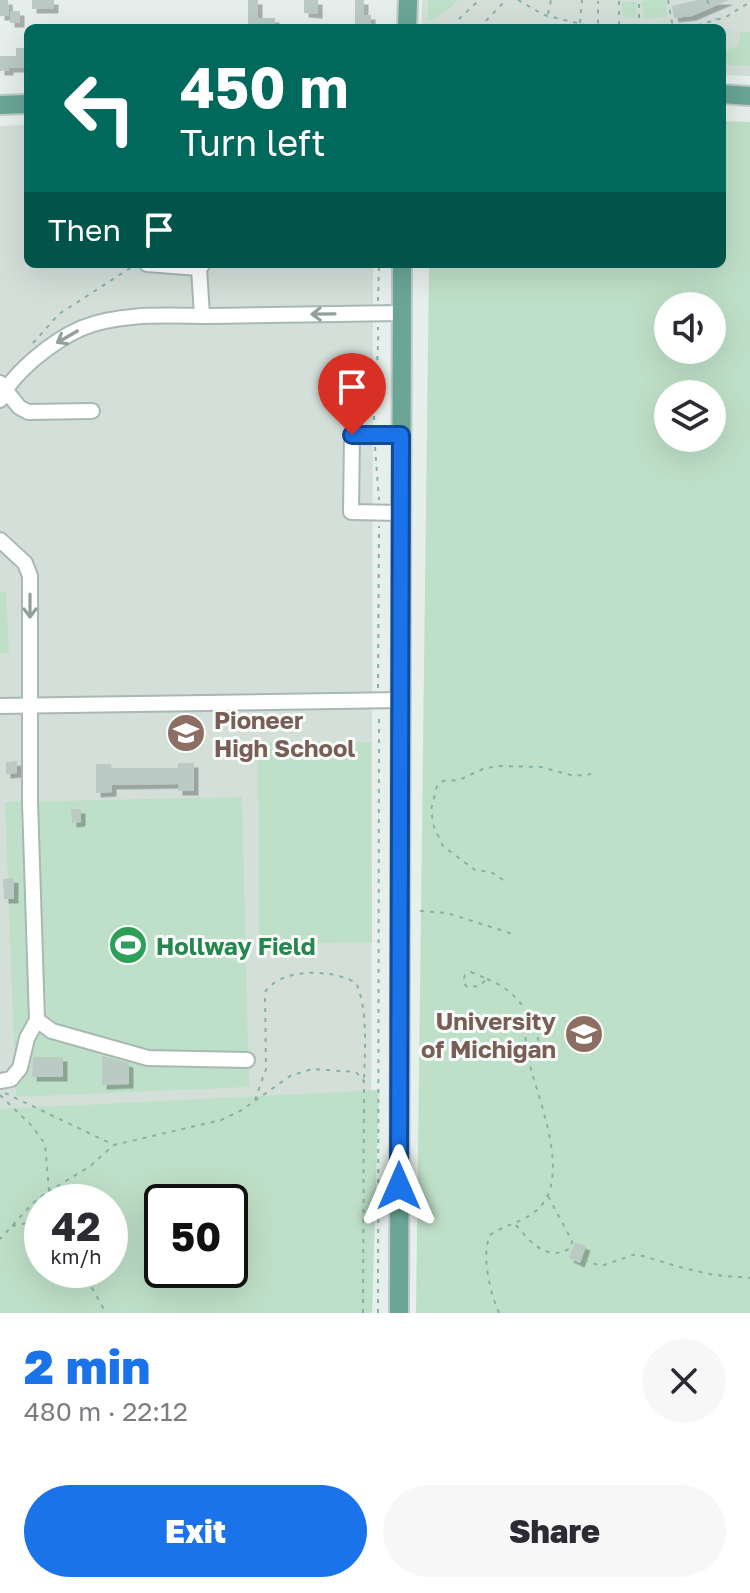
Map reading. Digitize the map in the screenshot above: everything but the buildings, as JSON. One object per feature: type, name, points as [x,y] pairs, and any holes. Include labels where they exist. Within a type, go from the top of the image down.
[{"type":"main road","points":[[407,24],[408,0]]},
{"type":"main road","points":[[726,94],[750,96]]},
{"type":"main road","points":[[0,105],[24,104]]},
{"type":"main road","points":[[399,1313],[402,268]]},
{"type":"lane","points":[[201,268],[202,316]]},
{"type":"lane","points":[[92,411],[28,412],[2,390],[44,351],[83,328],[106,321],[401,313]]},
{"type":"lane","points":[[401,435],[352,435],[351,512],[401,513]]},
{"type":"lane","points":[[0,540],[25,563],[30,576],[30,802],[37,1020],[27,1038],[20,1068],[11,1079],[0,1081]]},
{"type":"lane","points":[[0,706],[401,700]]},
{"type":"lane","points":[[37,1020],[52,1031],[148,1058],[247,1060]]},
{"type":"path","points":[[456,24],[479,0]]},
{"type":"path","points":[[483,24],[506,0]]},
{"type":"path","points":[[518,0],[547,16],[576,24]]},
{"type":"path","points":[[547,16],[551,0]]},
{"type":"path","points":[[580,24],[582,0]]},
{"type":"path","points":[[668,0],[672,24]]},
{"type":"path","points":[[707,0],[716,20]]},
{"type":"path","points":[[598,1],[598,24]]},
{"type":"path","points":[[619,1],[619,24]]},
{"type":"path","points":[[639,2],[639,24]]},
{"type":"path","points":[[702,24],[750,2]]},
{"type":"path","points":[[31,345],[59,314],[130,268]]},
{"type":"path","points":[[378,691],[379,513],[374,378],[379,352],[379,268]]},
{"type":"path","points":[[378,1313],[379,713]]},
{"type":"path","points":[[503,880],[491,872],[475,870],[443,846],[434,827],[431,810],[437,786],[443,781],[459,780],[497,766],[541,767],[574,776],[591,774]]},
{"type":"path","points":[[420,911],[447,913],[513,934]]},
{"type":"path","points":[[487,979],[473,988],[463,982],[465,975],[471,972],[501,984],[515,996],[529,1016],[539,1043]]},
{"type":"path","points":[[255,1101],[267,1060],[265,992],[269,986],[293,974],[340,977],[356,983],[365,1039],[363,1313]]},
{"type":"path","points":[[499,1313],[493,1300],[486,1245],[490,1235],[515,1224],[539,1208],[548,1196],[552,1181],[549,1135],[527,1053],[525,1036],[529,1016]]},
{"type":"path","points":[[61,1184],[89,1167],[114,1145],[221,1120],[290,1076],[312,1069],[356,1072],[364,1081]]},
{"type":"path","points":[[0,1093],[114,1145]]},
{"type":"path","points":[[0,1093],[45,1144],[48,1184]]},
{"type":"path","points":[[515,1224],[549,1254],[561,1254],[571,1248],[572,1241],[548,1196]]},
{"type":"path","points":[[0,1239],[24,1214]]},
{"type":"path","points":[[11,1226],[24,1223]]},
{"type":"path","points":[[584,1260],[601,1266],[636,1254],[693,1271],[750,1278]]},
{"type":"path","points":[[92,1288],[106,1313]]},
{"type":"shaded area","points":[[422,0],[750,0],[750,76],[726,75],[726,24],[422,24]]},
{"type":"shaded area","name":"Pioneer High School","points":[[24,125],[24,268],[373,268],[371,1313],[0,1313],[0,126]]},
{"type":"green space","points":[[428,0],[458,0],[447,11],[428,20]]},
{"type":"green space","points":[[666,0],[667,17],[643,18],[642,2]]},
{"type":"green space","points":[[622,1],[637,2],[636,18],[622,16]]},
{"type":"green space","points":[[740,32],[750,32],[750,66],[726,65],[726,51],[739,45]]},
{"type":"green space","points":[[726,121],[750,122],[750,1313],[416,1313],[429,268],[726,268]]},
{"type":"green space","points":[[0,592],[6,592],[9,653],[0,653]]},
{"type":"green space","points":[[258,742],[371,742],[372,943],[259,944]]},
{"type":"green space","name":"Hollway Field","points":[[242,797],[249,1087],[16,1097],[5,802]]},
{"type":"green space","points":[[379,1090],[372,1313],[0,1313],[0,1109]]},
{"type":"place","name":"Pioneer High School","points":[[186,733]]},
{"type":"place","name":"Hollway Field","points":[[128,945]]},
{"type":"place","name":"University of Michigan","points":[[584,1034]]},
{"type":"route","points":[[352,435],[401,435],[399,1186]]}]
